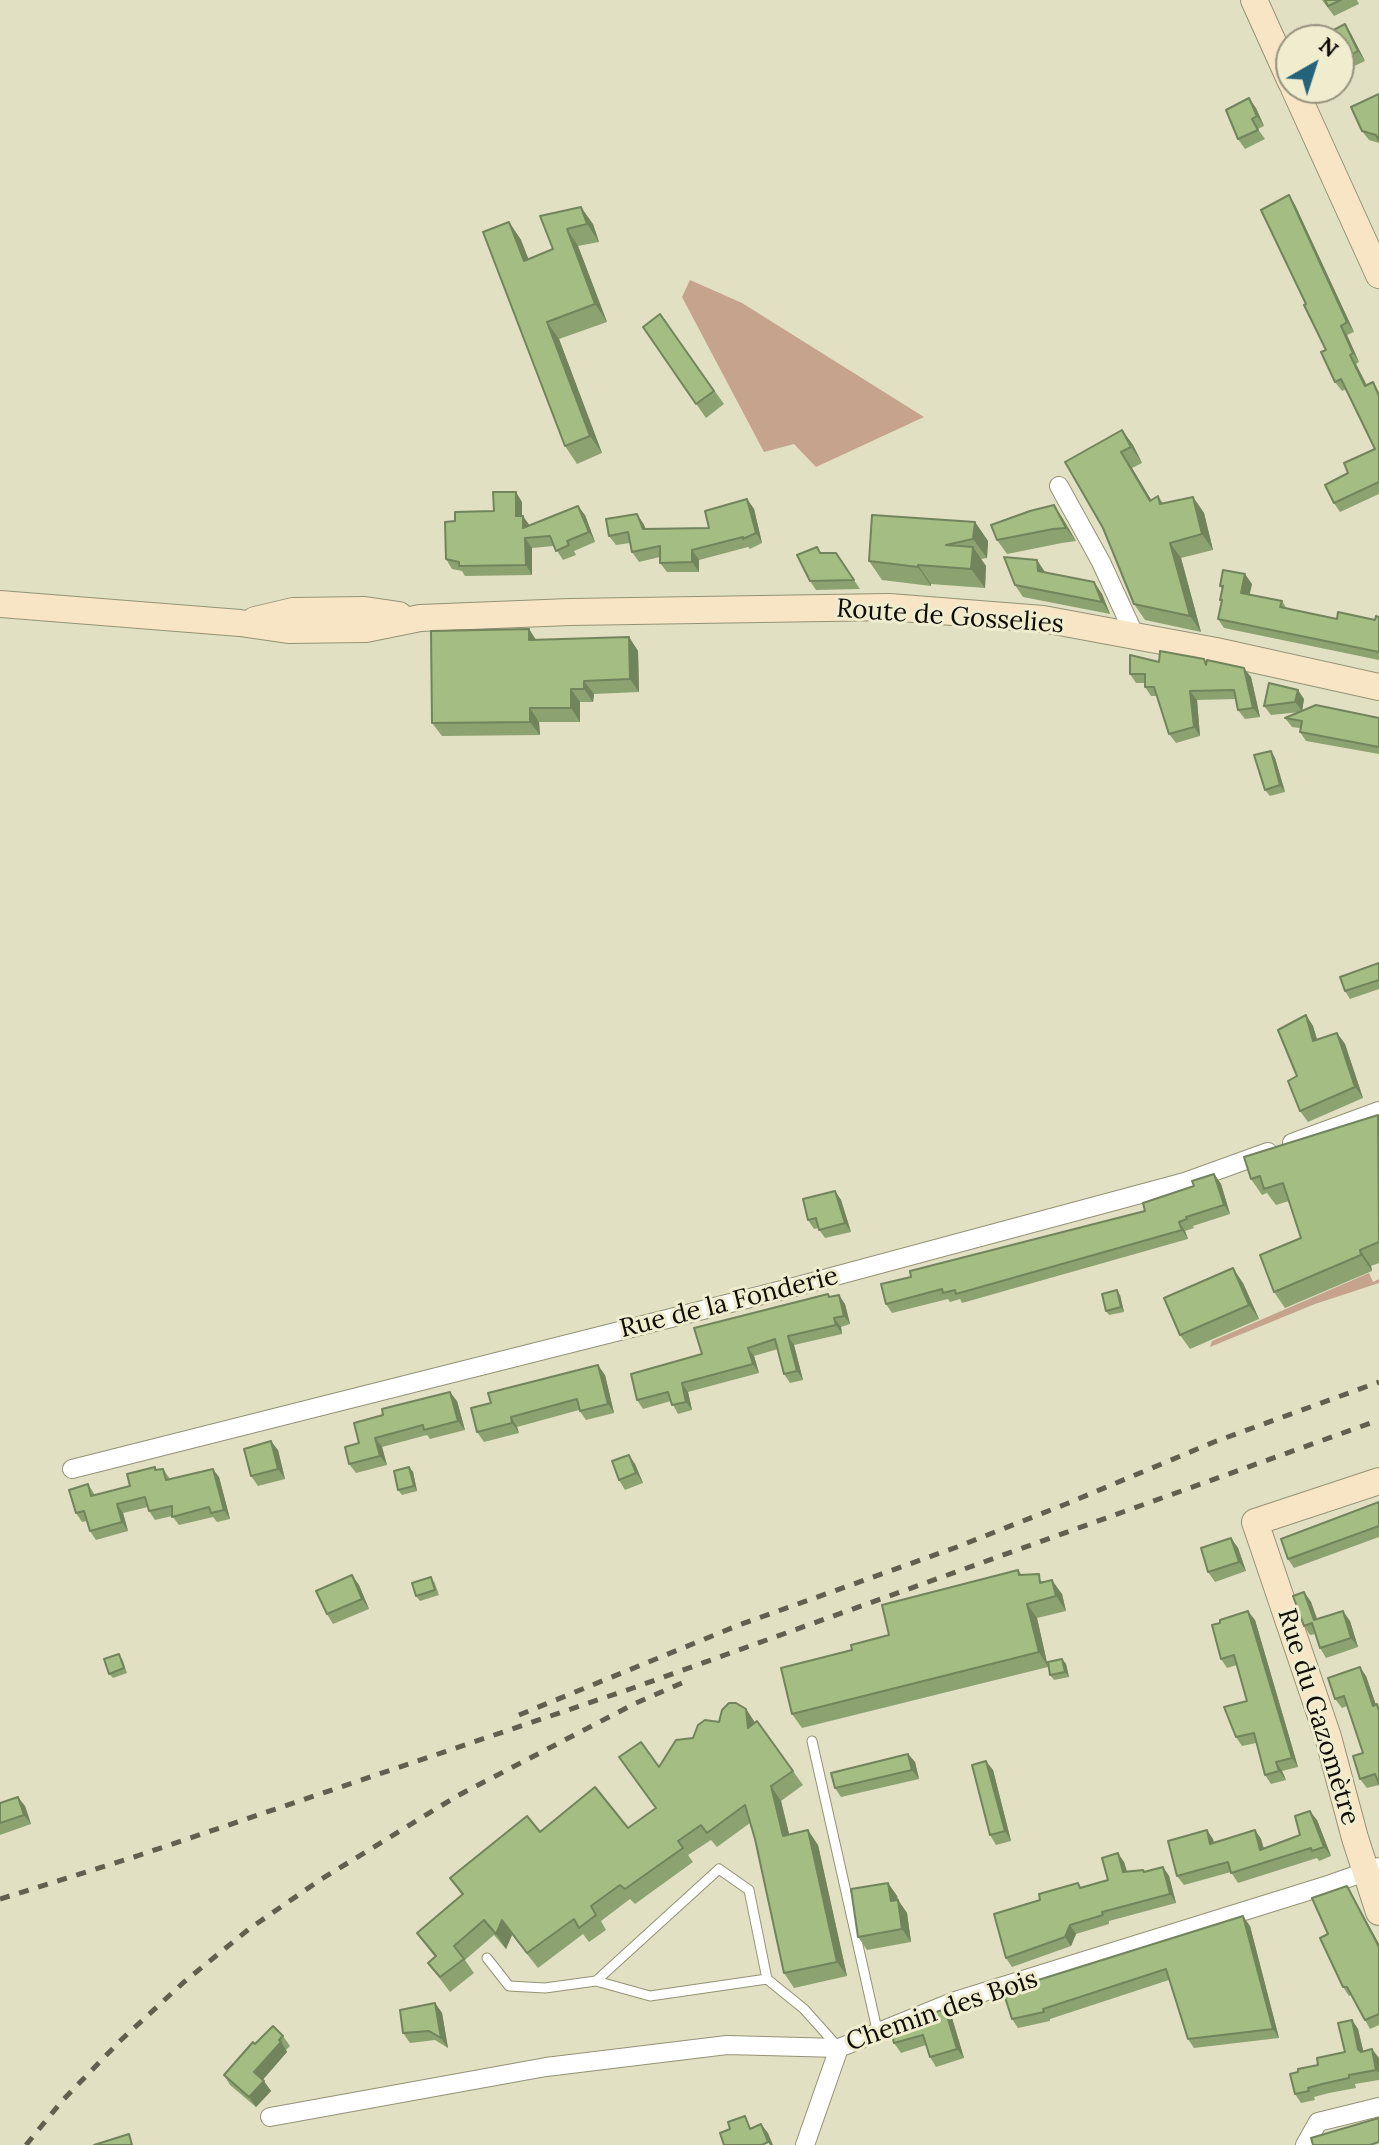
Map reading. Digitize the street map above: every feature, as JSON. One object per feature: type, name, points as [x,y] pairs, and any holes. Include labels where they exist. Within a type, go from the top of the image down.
[{"type":"main road","points":[[1254,0],[1275,47]]},
{"type":"main road","points":[[1301,104],[1379,275]]},
{"type":"main road","name":"Route de Gosselies","points":[[0,604],[240,623],[288,630],[366,629],[420,618],[570,612],[889,607],[1043,619],[1379,687]]},
{"type":"main road","name":"Rue du Gazomètre","points":[[1379,1481],[1255,1522],[1372,1869],[1379,1912]]},
{"type":"street","points":[[1059,486],[1101,562],[1135,636]]},
{"type":"street","name":"Rue de la Fonderie","points":[[72,1469],[798,1286],[1185,1182],[1379,1111]]},
{"type":"street","name":"Chemin des Bois","points":[[270,2117],[546,2067],[727,2045],[839,2048],[955,2001],[1372,1869]]},
{"type":"street","points":[[805,2145],[839,2048]]},
{"type":"street","points":[[1305,2145],[1318,2122],[1379,2107]]},
{"type":"lane","points":[[812,1741],[878,2034]]},
{"type":"lane","points":[[596,1981],[719,1869],[749,1890],[767,1979],[804,2009],[839,2048]]},
{"type":"lane","points":[[487,1958],[509,1986],[545,1988],[596,1981],[650,1996],[767,1979]]},
{"type":"shaded area","points":[[690,280],[742,303],[924,417],[816,467],[794,444],[764,452],[682,297]]},
{"type":"shaded area","points":[[1369,1273],[1373,1282],[1379,1279],[1379,1283],[1315,1304],[1210,1347],[1212,1341]]},
{"type":"building","points":[[1325,0],[1341,0],[1328,6]]},
{"type":"building","points":[[1379,94],[1379,141],[1376,135],[1362,131],[1351,107]]},
{"type":"building","points":[[1249,98],[1257,116],[1252,119],[1258,130],[1238,139],[1226,110]]},
{"type":"building","points":[[1289,195],[1347,322],[1341,326],[1353,353],[1350,355],[1365,386],[1373,382],[1379,396],[1379,482],[1334,503],[1325,485],[1348,473],[1344,463],[1375,449],[1341,379],[1335,382],[1321,352],[1326,350],[1261,210]]},
{"type":"building","points":[[581,207],[587,224],[567,229],[595,304],[547,322],[590,436],[565,446],[483,232],[509,222],[524,261],[553,249],[540,216]]},
{"type":"building","points":[[660,314],[714,391],[696,404],[643,327]]},
{"type":"building","points":[[1122,430],[1131,447],[1121,452],[1150,501],[1158,496],[1160,504],[1193,497],[1202,534],[1170,543],[1190,616],[1134,604],[1103,528],[1065,462]]},
{"type":"building","points":[[493,492],[516,492],[516,516],[523,516],[523,528],[578,506],[589,532],[567,541],[569,545],[556,551],[550,536],[525,538],[526,565],[459,566],[459,562],[446,559],[445,522],[455,521],[455,512],[494,511]]},
{"type":"building","points":[[747,499],[756,533],[743,539],[692,550],[692,562],[660,563],[660,546],[632,552],[628,532],[609,536],[606,519],[637,514],[643,529],[709,528],[705,511]]},
{"type":"building","points":[[1054,505],[1066,528],[997,540],[991,525]]},
{"type":"building","points":[[872,515],[975,522],[973,539],[946,545],[973,547],[971,569],[869,561]]},
{"type":"building","points":[[817,547],[820,553],[836,553],[854,580],[810,581],[797,555]]},
{"type":"building","points":[[1004,557],[1037,560],[1038,571],[1094,582],[1102,602],[1015,585]]},
{"type":"building","points":[[1223,570],[1245,574],[1241,593],[1282,601],[1280,607],[1337,619],[1338,612],[1375,620],[1376,616],[1379,617],[1379,652],[1218,619]]},
{"type":"building","points":[[529,629],[529,640],[629,637],[630,679],[584,681],[584,689],[571,689],[571,708],[530,708],[530,722],[432,723],[431,631]]},
{"type":"building","points":[[1160,651],[1204,659],[1206,665],[1207,660],[1244,668],[1253,708],[1238,710],[1234,690],[1190,691],[1194,727],[1169,734],[1154,687],[1145,687],[1145,674],[1130,674],[1130,655],[1159,662]]},
{"type":"building","points":[[1269,683],[1298,690],[1295,702],[1264,706]]},
{"type":"building","points":[[1316,705],[1379,718],[1379,747],[1300,732],[1302,721],[1285,718]]},
{"type":"building","points":[[1271,751],[1280,785],[1265,790],[1254,755]]},
{"type":"building","points":[[1379,963],[1379,980],[1345,991],[1340,977]]},
{"type":"building","points":[[1306,1015],[1313,1041],[1337,1033],[1355,1087],[1300,1111],[1288,1081],[1297,1076],[1278,1030]]},
{"type":"building","points":[[1378,1115],[1379,1242],[1360,1250],[1361,1255],[1274,1292],[1260,1255],[1301,1238],[1283,1183],[1264,1189],[1260,1176],[1251,1179],[1244,1157]]},
{"type":"building","points":[[1214,1174],[1224,1205],[1186,1217],[1179,1222],[1182,1230],[956,1294],[955,1290],[943,1293],[942,1289],[886,1304],[881,1284],[911,1277],[910,1271],[1145,1211],[1143,1203],[1194,1186],[1192,1181]]},
{"type":"building","points":[[835,1191],[845,1223],[819,1230],[816,1218],[808,1220],[803,1199]]},
{"type":"building","points":[[1233,1268],[1249,1305],[1180,1335],[1164,1298]]},
{"type":"building","points":[[1117,1290],[1121,1307],[1106,1311],[1102,1294]]},
{"type":"building","points":[[828,1294],[829,1297],[839,1295],[844,1316],[834,1318],[836,1325],[788,1336],[797,1371],[784,1374],[775,1339],[748,1348],[753,1364],[682,1383],[686,1402],[672,1405],[668,1392],[637,1400],[631,1374],[702,1354],[694,1328]]},
{"type":"building","points":[[598,1365],[608,1404],[580,1411],[577,1399],[511,1417],[512,1423],[477,1432],[471,1408],[491,1403],[488,1393]]},
{"type":"building","points":[[450,1392],[458,1421],[424,1430],[423,1425],[375,1438],[380,1456],[349,1464],[345,1447],[359,1443],[354,1423],[383,1415],[382,1409]]},
{"type":"building","points":[[271,1441],[278,1469],[251,1476],[244,1449]]},
{"type":"building","points":[[629,1455],[636,1473],[619,1480],[612,1461]]},
{"type":"building","points":[[155,1467],[155,1470],[163,1469],[166,1480],[213,1469],[224,1510],[211,1513],[209,1507],[172,1517],[172,1506],[149,1511],[145,1497],[117,1504],[122,1522],[90,1531],[84,1511],[76,1513],[69,1490],[88,1484],[91,1496],[130,1486],[127,1474]]},
{"type":"building","points":[[409,1467],[414,1486],[398,1490],[394,1471]]},
{"type":"building","points":[[1379,1502],[1379,1526],[1288,1559],[1281,1539]]},
{"type":"building","points":[[1231,1538],[1239,1562],[1208,1572],[1201,1548]]},
{"type":"building","points":[[1018,1570],[1019,1575],[1039,1574],[1040,1583],[1052,1580],[1056,1596],[1027,1604],[1039,1652],[792,1714],[781,1668],[852,1650],[851,1645],[889,1635],[882,1605]]},
{"type":"building","points":[[352,1575],[362,1599],[327,1614],[316,1591]]},
{"type":"building","points":[[431,1577],[435,1590],[416,1596],[412,1583]]},
{"type":"building","points":[[1304,1592],[1314,1620],[1343,1611],[1351,1638],[1320,1648],[1312,1623],[1304,1626],[1293,1596]]},
{"type":"building","points":[[1248,1611],[1292,1758],[1276,1762],[1279,1771],[1265,1775],[1254,1733],[1236,1737],[1224,1707],[1247,1701],[1234,1655],[1221,1659],[1212,1625]]},
{"type":"building","points":[[119,1654],[124,1668],[109,1674],[104,1659]]},
{"type":"building","points":[[1062,1659],[1065,1672],[1050,1675],[1048,1662]]},
{"type":"building","points":[[1360,1667],[1373,1706],[1377,1704],[1379,1711],[1379,1784],[1375,1774],[1360,1779],[1353,1756],[1363,1753],[1344,1696],[1335,1699],[1328,1678]]},
{"type":"building","points":[[729,1703],[746,1709],[748,1728],[757,1721],[793,1771],[771,1786],[783,1836],[808,1830],[837,1962],[784,1973],[745,1805],[707,1833],[701,1825],[678,1841],[683,1848],[625,1889],[620,1885],[591,1906],[596,1915],[579,1928],[574,1919],[527,1953],[502,1920],[496,1934],[484,1920],[454,1946],[464,1959],[440,1977],[428,1963],[436,1956],[417,1933],[463,1894],[450,1878],[527,1816],[540,1832],[595,1787],[628,1828],[656,1808],[619,1757],[641,1742],[659,1767],[676,1740],[693,1738],[698,1725],[705,1720],[719,1722],[722,1710]]},
{"type":"building","points":[[908,1754],[912,1770],[835,1788],[831,1773]]},
{"type":"building","points":[[986,1761],[1005,1831],[990,1835],[972,1765]]},
{"type":"building","points":[[18,1797],[24,1815],[0,1823],[0,1803]]},
{"type":"building","points":[[1310,1811],[1324,1847],[1312,1851],[1311,1848],[1231,1873],[1228,1862],[1177,1876],[1168,1841],[1207,1830],[1210,1844],[1255,1830],[1260,1850],[1300,1835],[1295,1816]]},
{"type":"building","points":[[1118,1853],[1123,1872],[1144,1872],[1163,1867],[1170,1894],[1102,1912],[1103,1915],[1070,1925],[1065,1937],[1006,1958],[994,1914],[1040,1900],[1039,1894],[1078,1883],[1080,1888],[1108,1880],[1102,1858]]},
{"type":"building","points":[[888,1883],[891,1901],[898,1900],[902,1929],[858,1937],[851,1889]]},
{"type":"building","points":[[1347,1886],[1379,1947],[1379,2014],[1365,2020],[1347,1987],[1343,1987],[1320,1938],[1328,1934],[1312,1898]]},
{"type":"building","points":[[1243,1916],[1273,2029],[1188,2039],[1166,1969],[1043,2009],[1044,2012],[1012,2019],[1003,1991]]},
{"type":"building","points":[[435,2003],[441,2038],[429,2031],[403,2033],[400,2010]]},
{"type":"building","points":[[945,2009],[957,2049],[930,2057],[923,2035],[894,2043],[890,2028]]},
{"type":"building","points":[[1352,2020],[1358,2049],[1361,2052],[1372,2049],[1376,2070],[1349,2075],[1349,2078],[1295,2094],[1290,2074],[1318,2065],[1317,2058],[1345,2052],[1338,2023]]},
{"type":"building","points":[[273,2026],[283,2036],[279,2040],[281,2042],[254,2072],[264,2081],[249,2097],[224,2075],[253,2042],[255,2044]]},
{"type":"building","points":[[745,2116],[750,2129],[761,2124],[768,2142],[762,2145],[724,2145],[720,2133],[730,2129],[728,2122]]},
{"type":"building","points":[[1379,2118],[1379,2142],[1370,2145],[1313,2145],[1311,2138]]},
{"type":"building","points":[[129,2134],[132,2145],[94,2145]]},
{"type":"railway","points":[[519,1715],[739,1625],[957,1547],[1214,1442],[1379,1382]]},
{"type":"railway","points":[[0,1899],[137,1856],[633,1688],[1379,1420]]},
{"type":"railway","points":[[26,2145],[62,2101],[121,2040],[184,1982],[249,1929],[320,1880],[457,1796],[636,1703],[691,1679]]}]
